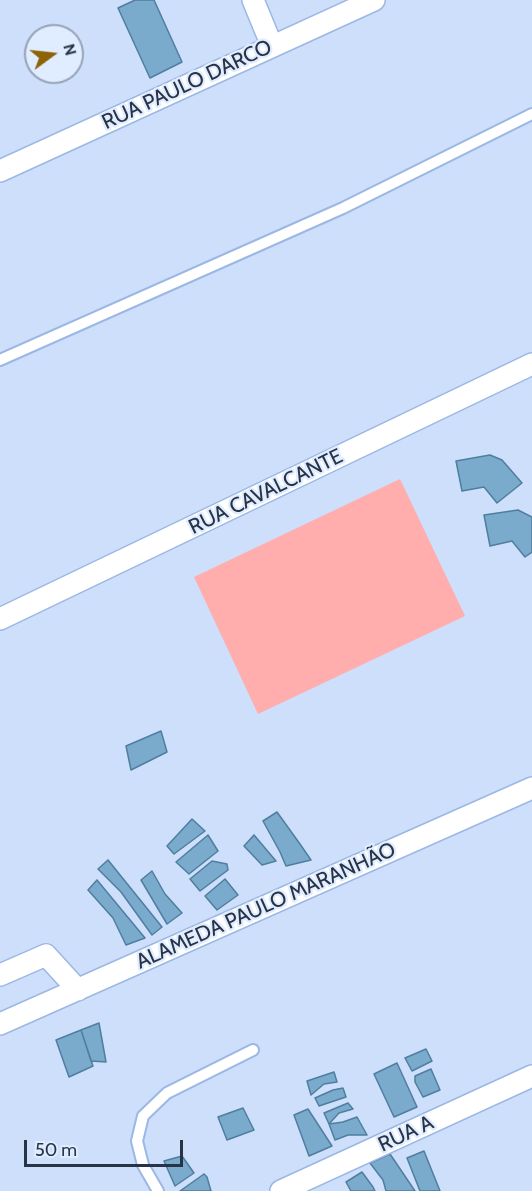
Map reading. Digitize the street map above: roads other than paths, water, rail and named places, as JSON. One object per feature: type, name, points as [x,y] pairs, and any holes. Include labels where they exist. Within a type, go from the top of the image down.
[{"type":"street","points":[[253,0],[272,46]]},
{"type":"street","name":"RUA PAULO DARCO","points":[[0,171],[374,0]]},
{"type":"street","name":"RUA CAVALCANTE","points":[[0,619],[532,364]]},
{"type":"street","name":"ALAMEDA PAULO MARANHÃO","points":[[0,1024],[532,788]]},
{"type":"street","points":[[0,975],[46,955],[78,990]]},
{"type":"street","name":"RUA A","points":[[280,1191],[532,1076]]},
{"type":"lane","points":[[0,360],[342,208],[532,114]]},
{"type":"lane","points":[[158,1191],[143,1165],[137,1141],[143,1116],[167,1093],[253,1050]]}]
